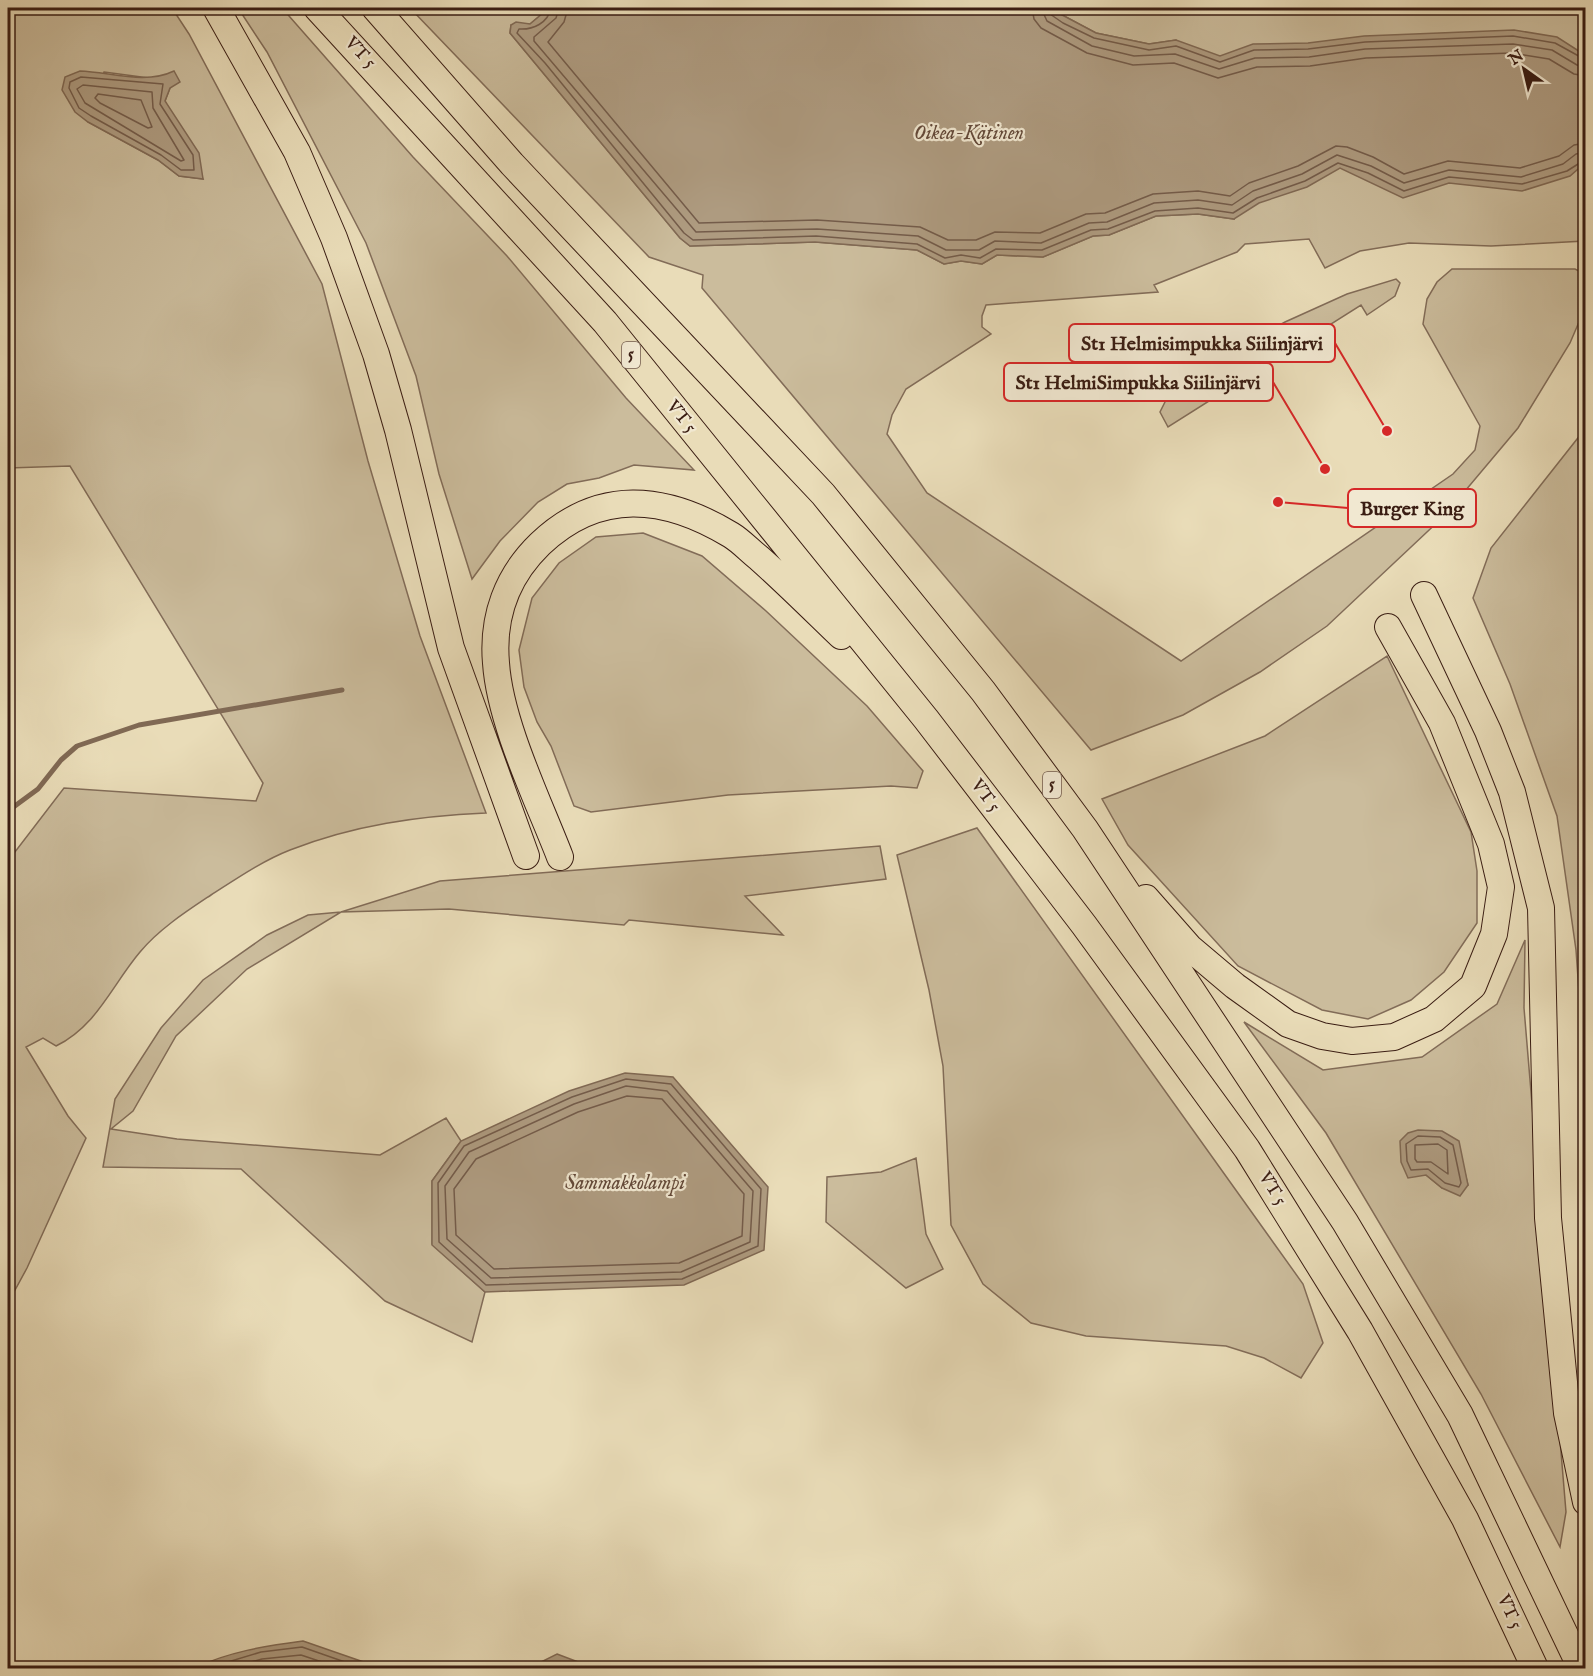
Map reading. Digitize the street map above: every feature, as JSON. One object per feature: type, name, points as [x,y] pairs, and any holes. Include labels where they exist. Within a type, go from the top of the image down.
[{"type":"highway","points":[[216,8],[297,152],[334,238],[376,354],[398,430],[451,648],[526,856]]},
{"type":"highway","name":"VT 5","points":[[317,8],[605,322],[926,719],[1084,925],[1247,1149],[1360,1331],[1453,1498],[1535,1668]]},
{"type":"highway","name":"5","points":[[375,8],[512,164],[823,494],[983,691],[1085,830],[1345,1222],[1454,1405],[1581,1668]]},
{"type":"highway","points":[[560,857],[501,696],[495,662],[498,624],[507,586],[530,554],[560,525],[586,513],[620,502],[658,505],[690,513],[733,536],[786,582],[926,719]]},
{"type":"highway","points":[[1424,595],[1488,731],[1512,792],[1541,908],[1548,1218],[1567,1413],[1586,1502]]},
{"type":"highway","points":[[1085,830],[1190,948],[1235,986],[1288,1024],[1322,1036],[1352,1041],[1394,1037],[1434,1019],[1473,986],[1494,934],[1501,887],[1491,844],[1442,723],[1388,627]]},
{"type":"shaded area","points":[[8,8],[172,8],[189,34],[322,284],[368,461],[420,636],[486,813],[411,819],[362,828],[314,841],[269,859],[202,901],[156,936],[140,952],[93,1016],[70,1038],[56,1046],[43,1038],[26,1047],[68,1116],[86,1138],[27,1268],[8,1303],[8,861],[64,788],[256,801],[263,783],[70,466],[8,468]],"holes":[[[104,72],[149,78],[162,77],[170,88],[165,101],[203,179],[179,176],[158,160],[88,122]]]},
{"type":"shaded area","points":[[238,8],[282,8],[413,157],[507,256],[626,398],[694,470],[634,465],[599,478],[567,484],[538,502],[500,541],[472,579],[439,474],[416,376],[366,243],[267,52]]},
{"type":"shaded area","points":[[410,8],[549,8],[530,24],[511,25],[510,33],[680,238],[690,246],[815,242],[917,250],[944,264],[961,261],[982,264],[997,255],[1043,257],[1093,236],[1109,235],[1156,216],[1198,214],[1234,219],[1176,40],[1149,44],[1096,33],[1049,8],[1585,8],[1585,241],[1491,246],[1409,243],[1360,251],[1325,268],[1309,239],[1245,244],[1237,252],[1154,285],[1158,292],[986,305],[982,316],[982,327],[991,334],[906,389],[892,415],[887,434],[927,493],[1181,661],[1453,474],[1475,450],[1480,426],[1423,324],[1427,299],[1437,282],[1452,269],[1575,269],[1585,274],[1585,308],[1570,343],[1518,428],[1444,516],[1327,626],[1260,672],[1183,715],[1091,750],[702,288],[703,275],[649,257]]},
{"type":"shaded area","points":[[1396,279],[1400,283],[1395,296],[1367,315],[1361,305],[1168,427],[1160,412],[1172,388],[1199,370],[1285,322],[1347,294]]},
{"type":"shaded area","points":[[1585,429],[1585,1076],[1576,950],[1557,816],[1510,684],[1473,598],[1491,548]]},
{"type":"shaded area","points":[[643,533],[702,556],[766,611],[867,706],[923,771],[917,788],[891,786],[728,795],[591,812],[574,806],[551,746],[537,722],[524,687],[519,650],[532,598],[559,563],[596,537]]},
{"type":"shaded area","points":[[1387,656],[1471,832],[1477,871],[1477,923],[1444,972],[1411,1000],[1368,1019],[1322,1010],[1238,966],[1128,845],[1102,799],[1265,736]]},
{"type":"shaded area","points":[[977,828],[1303,1284],[1323,1343],[1301,1378],[1264,1358],[1226,1346],[1086,1336],[1031,1323],[983,1284],[951,1225],[943,1066],[929,990],[897,855]]},
{"type":"shaded area","points":[[880,846],[886,879],[745,896],[783,935],[629,920],[624,925],[449,909],[341,912],[440,881]]},
{"type":"shaded area","points":[[341,912],[247,969],[176,1036],[133,1111],[111,1129],[177,1139],[380,1155],[446,1118],[461,1141],[432,1181],[432,1244],[485,1292],[472,1342],[385,1301],[241,1169],[103,1167],[115,1099],[161,1028],[203,980],[267,935],[308,915]]},
{"type":"shaded area","points":[[1525,940],[1524,1008],[1566,1512],[1560,1547],[1481,1394],[1326,1133],[1244,1022],[1323,1070],[1422,1057],[1497,1004]],"holes":[[[1463,1165],[1468,1185],[1442,1188],[1426,1175]]]},
{"type":"shaded area","points":[[916,1158],[926,1234],[943,1269],[906,1288],[826,1222],[827,1177],[881,1172]]},
{"type":"water","name":"Oikea-Kätinen","points":[[549,8],[1049,8],[1096,33],[1149,44],[1176,40],[1220,56],[1253,44],[1308,43],[1364,36],[1514,30],[1557,37],[1585,55],[1585,163],[1570,176],[1522,191],[1449,183],[1403,198],[1340,168],[1307,187],[1259,203],[1234,219],[1198,214],[1156,216],[1109,235],[1093,236],[1043,257],[997,255],[982,264],[961,261],[944,264],[917,250],[815,242],[690,246],[680,238],[510,33],[511,25],[516,22],[530,24]]},
{"type":"water","points":[[80,71],[127,77],[151,77],[174,71],[180,82],[170,88],[165,101],[199,153],[203,179],[179,176],[158,160],[88,122],[75,112],[62,90],[65,77]]},
{"type":"water","name":"Sammakkolampi","points":[[625,1073],[673,1077],[768,1187],[764,1250],[684,1285],[485,1292],[432,1245],[432,1181],[461,1141],[569,1091]]},
{"type":"water","points":[[1418,1130],[1442,1131],[1459,1141],[1468,1185],[1460,1196],[1442,1188],[1426,1175],[1408,1178],[1401,1162],[1400,1141],[1408,1133]]},
{"type":"water","points":[[303,1641],[381,1668],[194,1668],[247,1650]]},
{"type":"water","points":[[557,1654],[594,1668],[529,1668]]},
{"type":"waterway","points":[[8,811],[38,789],[61,760],[77,746],[139,725],[342,690]]},
{"type":"place","name":"St1 Helmisimpukka Siilinjärvi","points":[[1387,431]]},
{"type":"place","name":"St1 HelmiSimpukka Siilinjärvi","points":[[1325,469]]},
{"type":"place","name":"Burger King","points":[[1278,502]]}]
